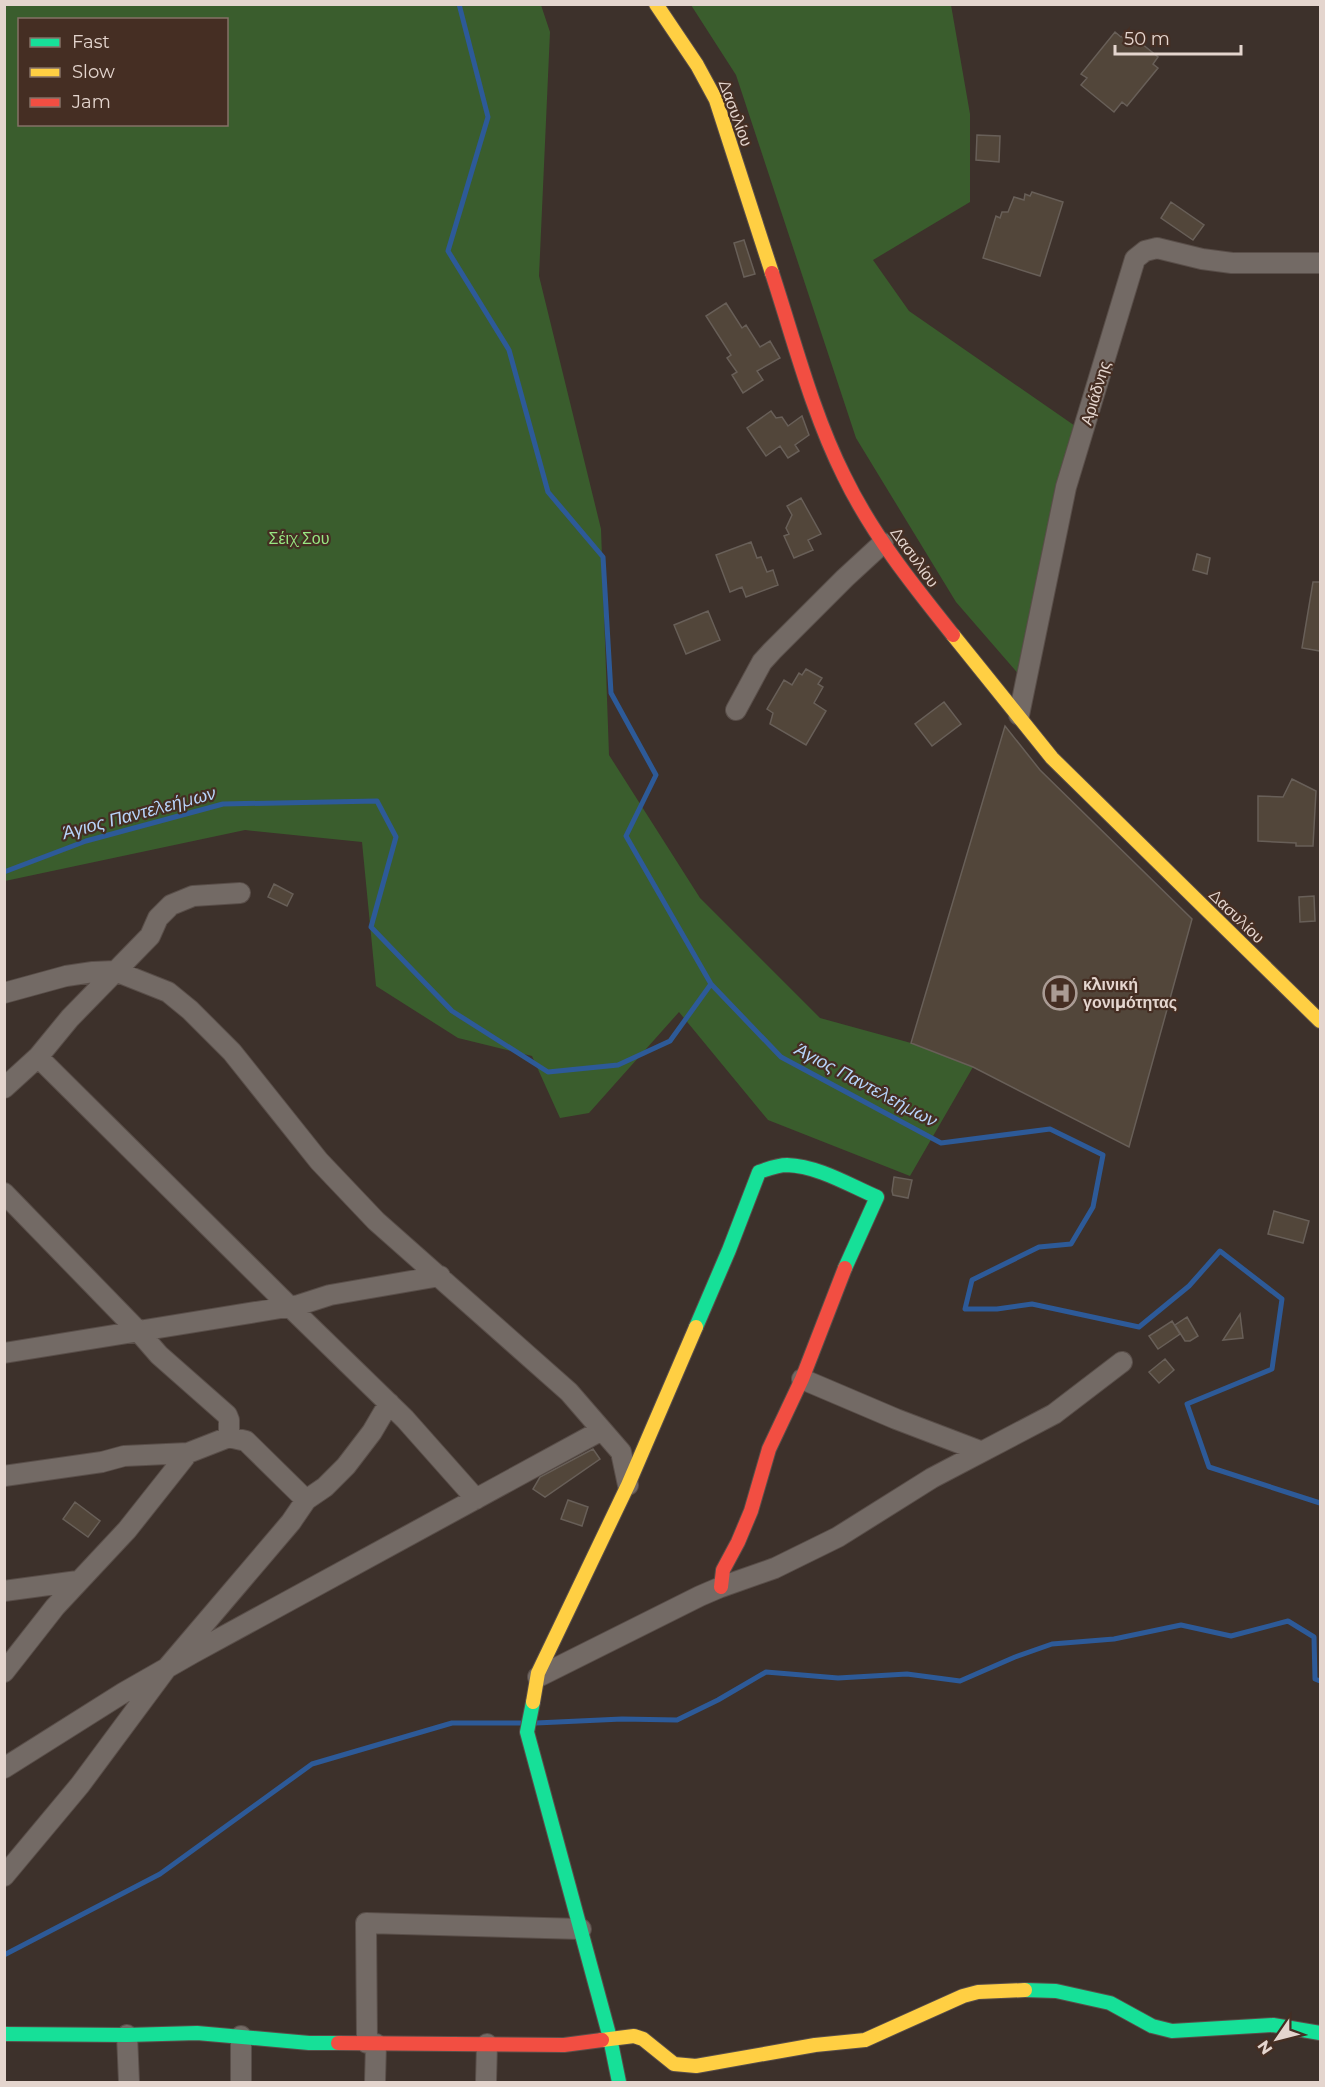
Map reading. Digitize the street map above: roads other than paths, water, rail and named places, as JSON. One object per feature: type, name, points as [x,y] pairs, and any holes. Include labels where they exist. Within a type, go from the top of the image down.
[{"type":"street","name":"Δασυλίου","points":[[656,4],[698,65],[716,100],[820,422],[845,479],[883,543],[911,582],[1052,758],[1320,1021]]},
{"type":"street","name":"Αριάδνης","points":[[1019,715],[1066,487],[1136,259],[1147,250],[1159,248],[1202,259],[1232,263],[1320,263]]},
{"type":"street","points":[[736,710],[762,662],[883,543]]},
{"type":"street","points":[[4,1088],[38,1057],[70,1018],[150,936],[158,918],[171,905],[193,896],[240,893]]},
{"type":"street","points":[[4,993],[66,976],[115,971],[168,992],[190,1010],[232,1052],[331,1174],[376,1221],[569,1392],[621,1452],[628,1485]]},
{"type":"street","points":[[38,1057],[389,1403],[476,1499]]},
{"type":"street","points":[[619,2082],[610,2038],[527,1732],[538,1677],[628,1485],[729,1250],[759,1172],[776,1166],[788,1165],[877,1197],[839,1281],[802,1379],[769,1449],[751,1511],[723,1570],[721,1587]]},
{"type":"street","points":[[4,1193],[140,1332],[159,1355],[226,1415],[230,1420],[229,1437]]},
{"type":"street","points":[[4,1353],[289,1306],[330,1295],[440,1276]]},
{"type":"street","points":[[538,1677],[721,1587],[775,1568],[830,1541],[932,1478],[1054,1414],[1122,1362]]},
{"type":"street","points":[[802,1379],[896,1419],[980,1451]]},
{"type":"street","points":[[4,1876],[80,1785],[166,1669],[291,1522],[306,1500],[325,1487],[346,1466],[372,1432],[389,1403]]},
{"type":"street","points":[[4,1768],[123,1693],[602,1430]]},
{"type":"street","points":[[4,1476],[134,1455],[188,1453],[229,1437],[246,1440],[306,1500]]},
{"type":"street","points":[[4,1672],[78,1581],[127,1530],[188,1453]]},
{"type":"street","points":[[4,1591],[78,1581]]},
{"type":"street","points":[[375,2082],[371,2044],[366,1923],[581,1929]]},
{"type":"street","points":[[4,2034],[197,2033],[309,2043],[564,2045],[634,2036],[643,2039],[674,2064],[696,2066],[815,2045],[865,2040],[881,2035],[963,1996],[978,1992],[1025,1989],[1056,1991],[1110,2003],[1152,2026],[1173,2031],[1273,2025],[1320,2033]]},
{"type":"street","points":[[127,2035],[129,2082]]},
{"type":"street","points":[[241,2036],[241,2082]]},
{"type":"street","points":[[486,2082],[487,2044]]},
{"type":"waterway","points":[[459,4],[488,117],[448,251],[509,350],[548,492],[603,557],[611,693],[656,775],[626,836],[711,984]]},
{"type":"waterway","name":"Άγιος Παντελεήμων","points":[[4,872],[86,841],[223,804],[377,801],[396,837],[371,927],[452,1011],[548,1072],[618,1065],[670,1041],[711,984],[781,1057],[941,1143],[1050,1129],[1103,1155],[1093,1207],[1071,1244],[1039,1247],[972,1280],[965,1309],[997,1309],[1032,1304],[1139,1327],[1189,1286],[1220,1251],[1282,1299],[1272,1369],[1187,1404],[1209,1467],[1320,1503]]},
{"type":"waterway","points":[[536,1723],[622,1719],[677,1720],[718,1700],[766,1672],[838,1678],[907,1674],[960,1681],[1052,1644],[1114,1639],[1181,1625],[1231,1636],[1288,1621],[1314,1637],[1315,1679],[1320,1681]]},
{"type":"waterway","points":[[4,1955],[160,1874],[312,1764],[452,1723],[521,1723]]},
{"type":"place","name":"κλινική γονιμότητας","points":[[1060,993]]},
{"type":"park label","name":"Σέιχ Σου","points":[[299,538]]}]
